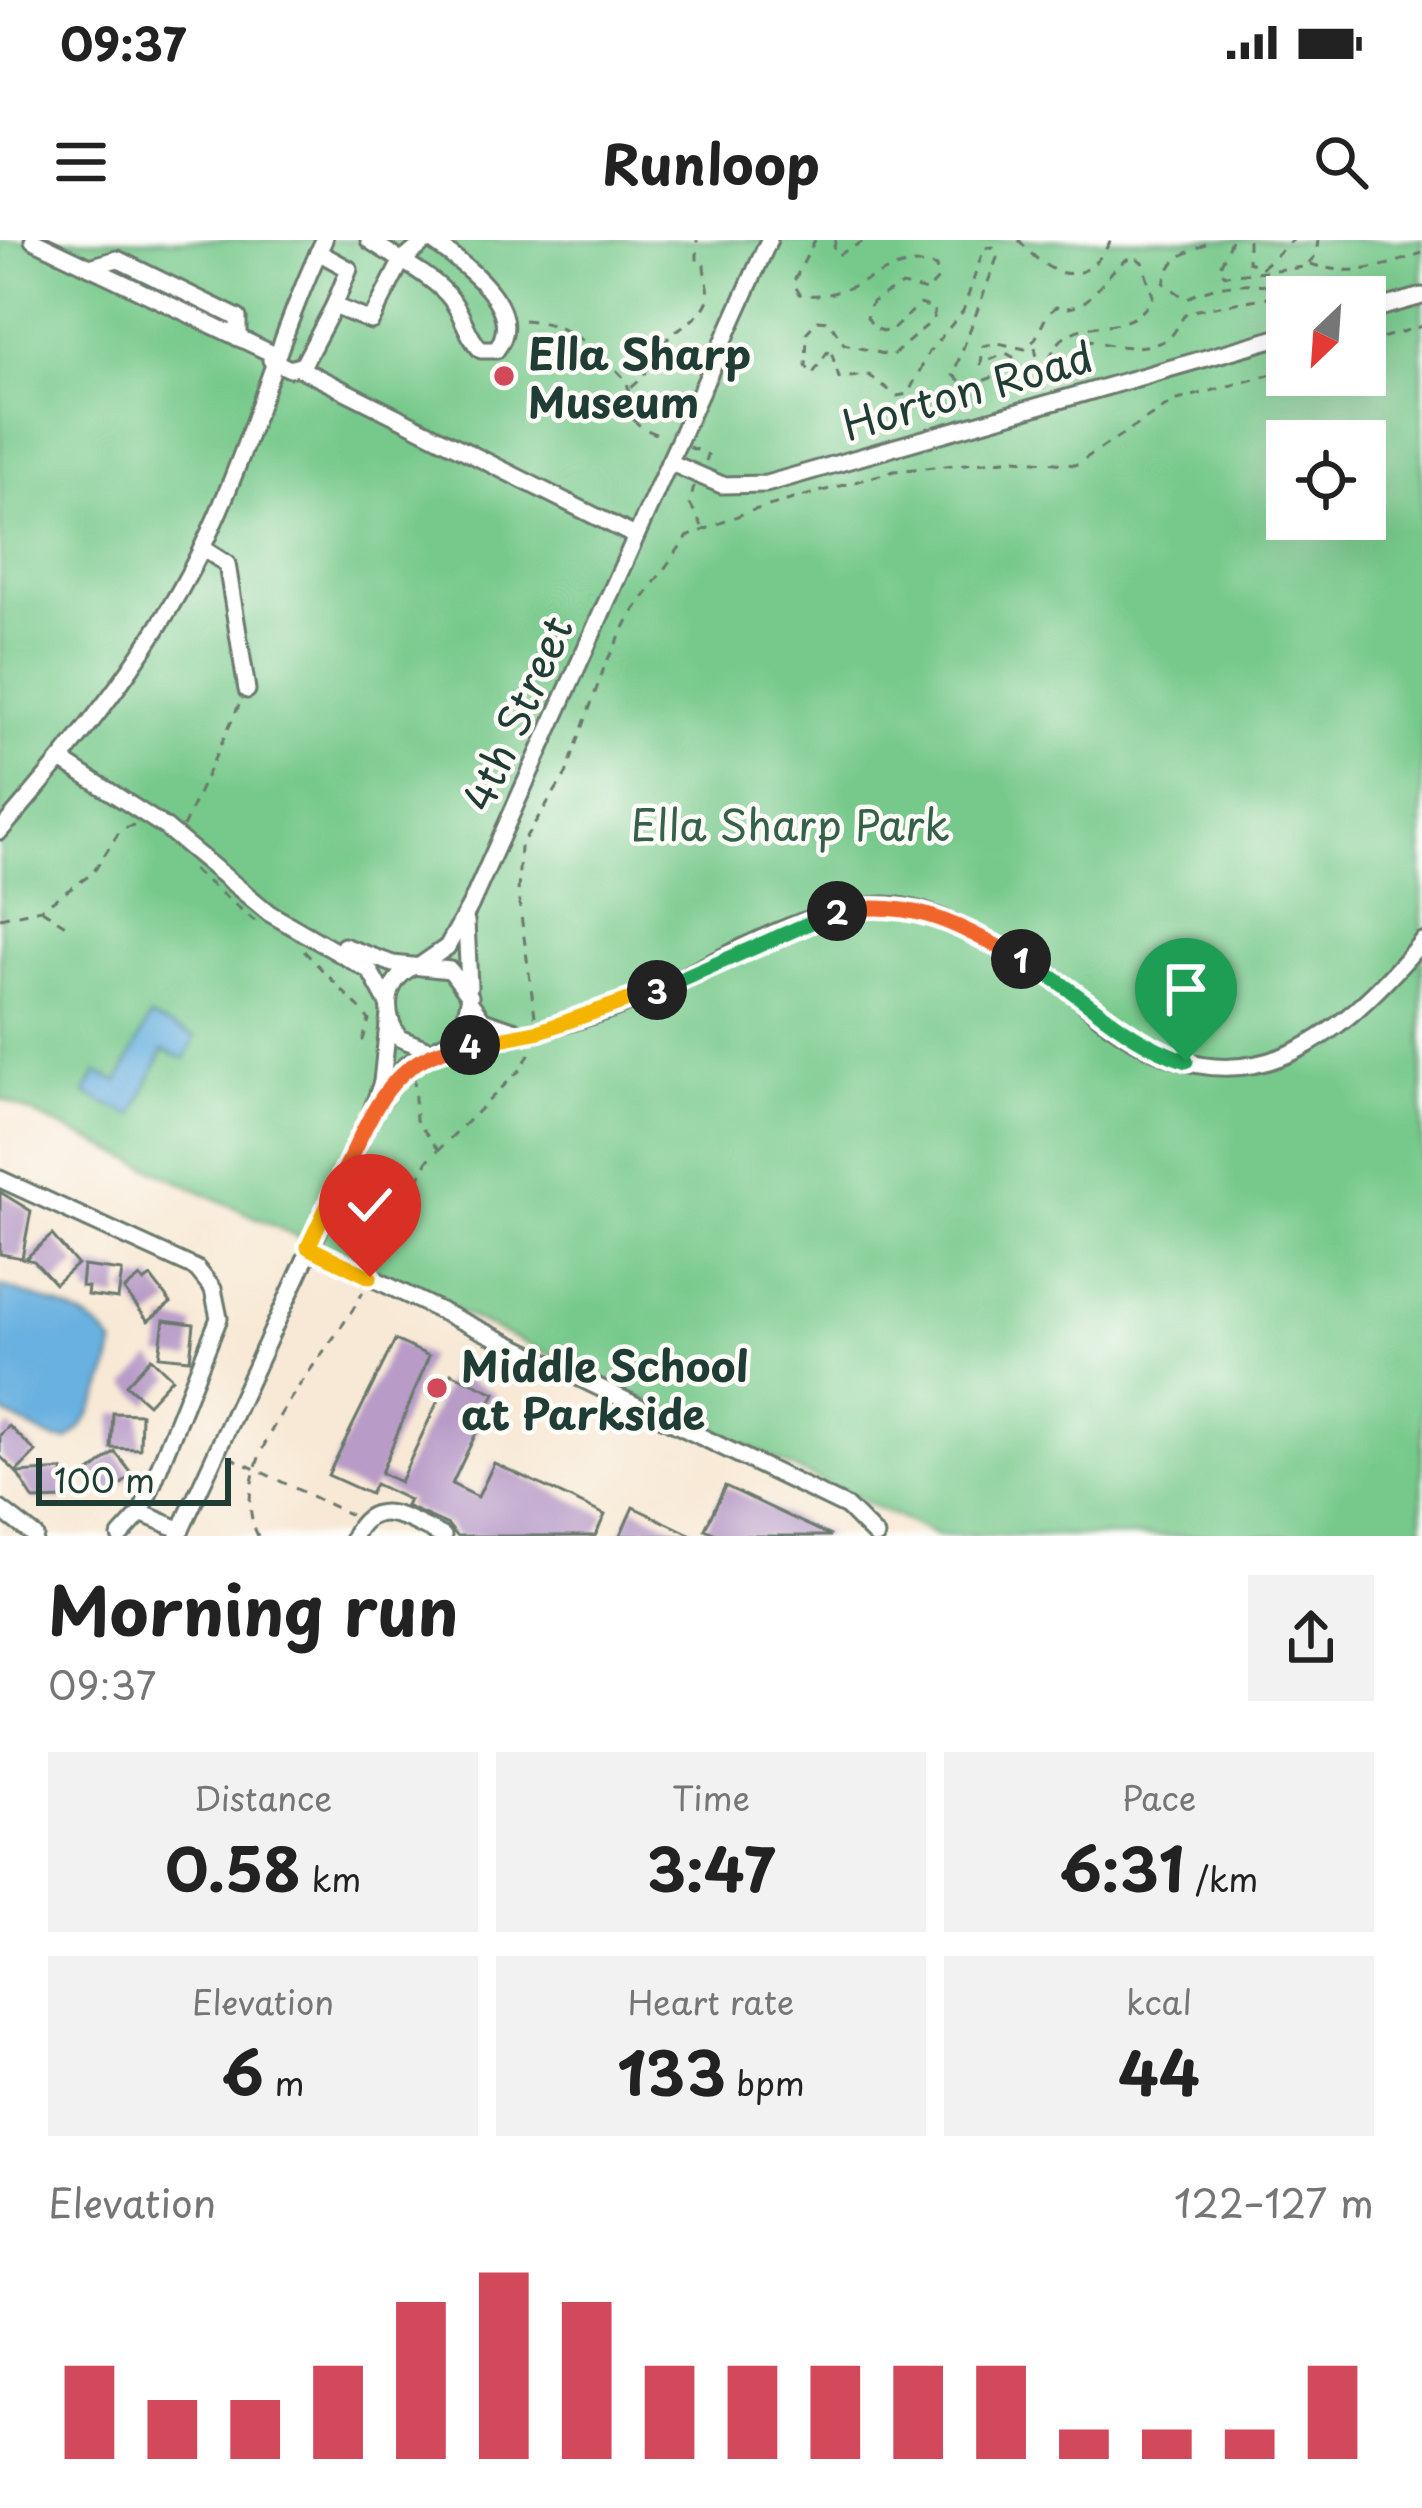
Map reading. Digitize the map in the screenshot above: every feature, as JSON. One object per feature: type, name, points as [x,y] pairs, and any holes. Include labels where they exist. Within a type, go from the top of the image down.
[{"type":"street","points":[[33,240],[297,367],[632,543]]},
{"type":"street","points":[[297,367],[310,356],[350,269],[368,240],[401,262],[417,268],[448,295],[481,350],[496,350],[504,339],[506,322],[484,283],[429,240],[401,262],[371,321],[334,306]]},
{"type":"street","name":"4th Street","points":[[418,965],[447,947],[470,906],[770,240]]},
{"type":"street","points":[[0,830],[64,762],[163,619],[202,548],[272,357],[321,246],[350,269]]},
{"type":"street","points":[[1386,306],[1422,296]]},
{"type":"street","name":"Horton Road","points":[[669,462],[732,487],[766,484],[1266,341]]},
{"type":"street","points":[[202,548],[227,564],[245,694]]},
{"type":"street","points":[[64,762],[165,826],[302,938],[370,971],[405,1042],[441,1049]]},
{"type":"street","points":[[367,1125],[406,1065],[441,1049],[540,1031],[639,998],[813,918],[893,905],[953,922],[1048,973],[1113,1027],[1160,1052],[1219,1066],[1254,1065],[1316,1044],[1346,1023],[1422,941]]},
{"type":"street","name":"4th Street","points":[[470,906],[464,946],[471,1000]]},
{"type":"street","points":[[302,938],[393,964],[450,970],[483,1020],[518,1032]]},
{"type":"street","points":[[141,1513],[179,1533],[367,1125],[382,1082],[388,1009],[396,980],[418,965]]},
{"type":"street","points":[[441,1049],[465,1028],[471,1000]]},
{"type":"street","points":[[0,1179],[197,1269],[213,1289],[217,1323],[141,1513],[120,1536]]},
{"type":"street","points":[[308,1247],[848,1507],[876,1536]]},
{"type":"street","points":[[0,1509],[35,1536]]},
{"type":"street","points":[[358,1528],[374,1512],[397,1513],[435,1534]]},
{"type":"path","points":[[629,388],[644,377],[666,340],[689,326],[707,303],[710,290],[704,265],[697,262],[697,240]]},
{"type":"path","points":[[815,240],[793,283],[800,294],[844,294],[894,268],[922,262],[936,267],[938,279],[927,291],[902,285],[872,302],[867,317],[890,333],[920,304],[935,309],[933,320],[892,356],[844,344],[829,321],[818,320],[804,342],[812,375],[830,349],[839,378],[869,375],[885,391],[908,394],[929,352],[963,311],[984,248],[993,247],[997,258],[953,375],[967,386],[991,378],[1013,358],[1006,353],[981,364],[983,346],[998,343],[1025,349],[1034,343]]},
{"type":"path","points":[[836,240],[833,250],[838,256],[866,240]]},
{"type":"path","points":[[1019,240],[1046,270],[1061,272],[1081,271],[1100,260],[1111,240]]},
{"type":"path","points":[[1046,404],[1034,343],[1046,314],[1056,307],[1074,311],[1085,305],[1115,264],[1132,256],[1142,262],[1153,296],[1146,310],[1119,326],[1077,326],[1062,334],[1050,358],[1058,364],[1091,340],[1112,346],[1147,344],[1171,337],[1186,312],[1279,295],[1282,289],[1276,286],[1241,286],[1212,287],[1186,299],[1176,297],[1164,283],[1168,268],[1176,256],[1212,240]]},
{"type":"path","points":[[1231,240],[1219,268],[1225,274],[1270,274],[1308,264],[1340,273],[1373,272],[1422,253]]},
{"type":"path","points":[[1248,240],[1248,262],[1262,267],[1293,240]]},
{"type":"path","points":[[1308,264],[1316,255],[1318,240]]},
{"type":"path","points":[[524,320],[548,321],[581,336],[629,388],[628,414],[636,426],[708,455],[691,504],[703,527]]},
{"type":"path","points":[[1386,337],[1422,326]]},
{"type":"path","points":[[535,1023],[518,894],[520,846],[566,774],[605,665],[671,553],[703,527],[895,472],[1016,459],[1083,463],[1157,409],[1266,376]]},
{"type":"path","points":[[182,829],[245,694]]},
{"type":"path","points":[[0,918],[41,909],[94,873],[121,829],[140,826]]},
{"type":"path","points":[[184,862],[266,927]]},
{"type":"path","points":[[41,909],[67,926]]},
{"type":"path","points":[[302,938],[369,1020],[363,1040]]},
{"type":"path","points":[[217,1450],[358,1528]]},
{"type":"green space","name":"Ella Sharp Park","points":[[0,240],[1422,240],[1422,1536],[938,1536],[0,1098]]},
{"type":"water","points":[[150,1017],[195,1037],[185,1059],[163,1050],[133,1116],[85,1094],[96,1072],[118,1082]]},
{"type":"water","points":[[0,1286],[79,1315],[114,1346],[99,1397],[68,1440],[53,1439],[0,1411]]},
{"type":"building","points":[[0,1192],[31,1211],[22,1258],[0,1254]]},
{"type":"building","points":[[52,1235],[77,1264],[55,1284],[34,1261],[25,1259]]},
{"type":"building","points":[[83,1266],[122,1271],[118,1299],[87,1295],[88,1287],[81,1286]]},
{"type":"building","points":[[140,1277],[144,1282],[151,1277],[171,1303],[148,1321],[124,1290]]},
{"type":"building","points":[[164,1320],[194,1324],[190,1359],[159,1356]]},
{"type":"building","points":[[395,1340],[429,1356],[381,1473],[400,1482],[451,1373],[495,1393],[452,1484],[478,1497],[494,1463],[605,1515],[595,1536],[457,1536],[448,1525],[406,1506],[409,1500],[375,1484],[370,1494],[328,1475]]},
{"type":"building","points":[[151,1358],[172,1378],[148,1404],[126,1385]]},
{"type":"building","points":[[113,1413],[141,1414],[140,1449],[111,1448]]},
{"type":"building","points":[[9,1426],[36,1452],[16,1472],[0,1456],[0,1435]]},
{"type":"building","points":[[115,1452],[133,1475],[106,1496],[85,1476]]},
{"type":"building","points":[[63,1470],[65,1499],[34,1500],[17,1473]]},
{"type":"building","points":[[725,1486],[831,1536],[720,1536],[705,1529]]},
{"type":"building","points":[[633,1507],[694,1536],[620,1536]]},
{"type":"place","name":"Ella Sharp Museum","points":[[504,376]]},
{"type":"place","name":"Middle School at Parkside","points":[[437,1388]]},
{"type":"route","points":[[370,1277],[308,1247],[367,1125],[406,1065],[445,1047],[540,1031],[639,998],[837,911],[893,905],[953,922],[1048,973],[1113,1027],[1186,1061]]}]
